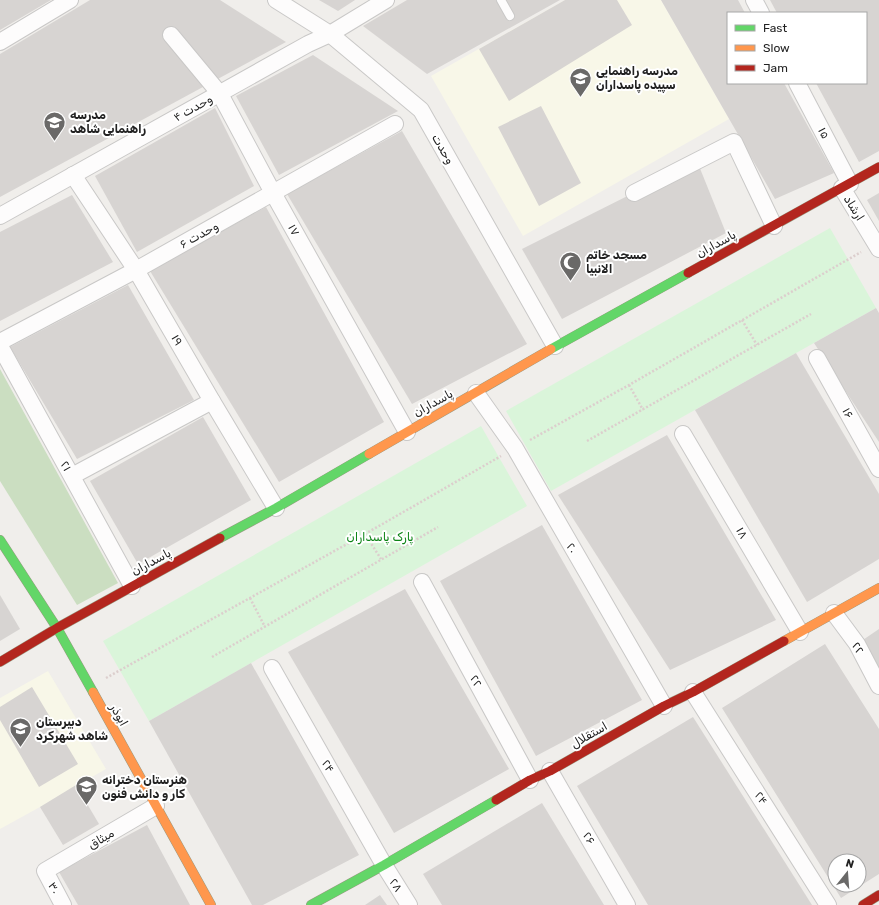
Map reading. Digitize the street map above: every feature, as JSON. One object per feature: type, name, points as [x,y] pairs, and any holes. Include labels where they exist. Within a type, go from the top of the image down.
[{"type":"street","points":[[0,42],[70,0]]},
{"type":"street","name":"وحدت","points":[[276,0],[330,34],[421,110],[555,346]]},
{"type":"street","name":"وحدت ۴","points":[[0,216],[308,44],[330,34],[386,0]]},
{"type":"street","points":[[754,0],[760,12]]},
{"type":"street","name":"۱۷","points":[[171,35],[220,94],[273,193],[407,432]]},
{"type":"street","name":"۱۵","points":[[797,84],[846,186]]},
{"type":"street","name":"وحدت ۶","points":[[0,342],[136,270],[395,124]]},
{"type":"street","points":[[634,193],[734,142],[774,226]]},
{"type":"street","name":"پاسداران","points":[[0,662],[132,586],[276,508],[555,346],[879,167]]},
{"type":"street","name":"۱۹","points":[[73,175],[136,270],[276,508]]},
{"type":"street","name":"ارشاد","points":[[846,186],[877,246]]},
{"type":"street","name":"۲۱","points":[[0,346],[132,586]]},
{"type":"street","name":"۱۶","points":[[817,358],[879,469]]},
{"type":"street","name":"۲۰","points":[[476,393],[515,448],[664,706]]},
{"type":"street","points":[[72,476],[212,401]]},
{"type":"street","name":"۱۸","points":[[683,434],[800,632]]},
{"type":"street","name":"ابوذر","points":[[0,540],[57,628],[211,905]]},
{"type":"street","name":"۲۲","points":[[422,582],[530,780]]},
{"type":"street","name":"استقلال","points":[[311,905],[384,865],[530,780],[550,771],[664,706],[693,692],[879,588]]},
{"type":"street","name":"۲۲","points":[[834,612],[856,644],[879,686]]},
{"type":"street","name":"۲۴","points":[[272,668],[384,865]]},
{"type":"street","name":"۲۴","points":[[693,692],[828,905]]},
{"type":"street","name":"۲۶","points":[[550,771],[627,905]]},
{"type":"street","name":"میثاق","points":[[45,871],[156,806]]},
{"type":"street","name":"۲۸","points":[[384,865],[409,905]]},
{"type":"street","name":"۳۰","points":[[45,871],[63,905]]},
{"type":"street","points":[[863,905],[879,895]]},
{"type":"lane","points":[[500,0],[510,16]]},
{"type":"path","points":[[90,687],[629,385],[742,320],[877,246]]},
{"type":"path","points":[[587,441],[811,314]]},
{"type":"path","points":[[742,320],[757,345]]},
{"type":"path","points":[[629,385],[643,410]]},
{"type":"path","points":[[212,657],[438,527]]},
{"type":"path","points":[[364,534],[381,559]]},
{"type":"path","points":[[250,598],[264,627]]},
{"type":"shaded area","name":"مدرسه راهنمایی سپیده پاسداران","points":[[565,0],[661,0],[729,119],[523,236],[431,76]]},
{"type":"shaded area","points":[[48,671],[106,769],[0,829],[0,698]]},
{"type":"green space","points":[[830,228],[876,308],[551,491],[506,411]]},
{"type":"green space","points":[[0,369],[118,583],[77,605],[0,481]]},
{"type":"green space","name":"پارک پاسداران","points":[[481,426],[527,506],[149,721],[103,641]]},
{"type":"building","points":[[0,0],[51,0],[0,30]]},
{"type":"building","points":[[90,0],[220,0],[286,42],[0,197],[0,54]]},
{"type":"building","points":[[319,0],[355,0],[338,11]]},
{"type":"building","points":[[407,0],[560,0],[427,74],[363,26]]},
{"type":"building","points":[[565,0],[617,0],[632,25],[509,101],[479,49]]},
{"type":"building","points":[[661,0],[738,0],[744,12],[727,12],[727,84],[785,84],[834,173],[775,199]]},
{"type":"building","points":[[770,0],[879,0],[879,151],[859,162],[817,84],[867,84],[867,12],[776,12]]},
{"type":"building","points":[[313,55],[398,111],[279,175],[236,96]]},
{"type":"building","points":[[541,106],[581,183],[539,206],[498,127]]},
{"type":"building","points":[[215,108],[254,186],[137,252],[95,176]]},
{"type":"building","points":[[402,131],[527,344],[412,404],[287,194]]},
{"type":"building","points":[[697,161],[726,233],[562,319],[522,249]]},
{"type":"building","points":[[879,193],[879,221],[867,200]]},
{"type":"building","points":[[72,195],[113,262],[0,321],[0,232]]},
{"type":"building","points":[[266,207],[384,422],[279,482],[150,271]]},
{"type":"building","points":[[128,285],[194,400],[77,459],[10,347]]},
{"type":"building","points":[[876,308],[879,313],[879,442],[814,343]]},
{"type":"building","points":[[796,353],[879,494],[879,559],[807,602],[695,410]]},
{"type":"building","points":[[203,417],[251,500],[138,564],[90,481]]},
{"type":"building","points":[[667,435],[776,620],[670,670],[558,495]]},
{"type":"building","points":[[542,525],[642,700],[536,756],[440,581]]},
{"type":"building","points":[[405,589],[509,769],[394,833],[288,652]]},
{"type":"building","points":[[0,595],[20,629],[0,641]]},
{"type":"building","points":[[879,629],[879,677],[857,644]]},
{"type":"building","points":[[825,644],[879,729],[879,874],[867,882],[867,853],[827,853],[827,876],[722,708]]},
{"type":"building","points":[[251,663],[359,855],[263,905],[252,905],[149,721]]},
{"type":"building","points":[[32,687],[78,764],[39,787],[0,720],[0,707]]},
{"type":"building","points":[[693,717],[812,905],[648,905],[577,786]]},
{"type":"building","points":[[76,785],[99,824],[63,845],[40,807]]},
{"type":"building","points":[[542,803],[604,905],[442,905],[423,874]]},
{"type":"building","points":[[147,825],[190,905],[78,905],[59,872]]},
{"type":"building","points":[[838,893],[849,893],[841,898]]},
{"type":"building","points":[[380,895],[387,905],[365,905]]},
{"type":"traffic: fast","points":[[551,349],[688,273]]},
{"type":"traffic: fast","points":[[220,538],[276,508],[369,454]]},
{"type":"traffic: fast","points":[[0,540],[57,628],[93,692]]},
{"type":"traffic: fast","points":[[311,905],[384,865],[496,800]]},
{"type":"traffic: slow","points":[[369,454],[551,349]]},
{"type":"traffic: slow","points":[[784,641],[879,588]]},
{"type":"traffic: slow","points":[[93,692],[211,905]]},
{"type":"traffic: jam","points":[[688,273],[879,167]]},
{"type":"traffic: jam","points":[[0,662],[57,628],[220,538]]},
{"type":"traffic: jam","points":[[496,800],[784,641]]},
{"type":"traffic: jam","points":[[863,905],[879,895]]},
{"type":"place","name":"مدرسه راهنمایی سپیده پاسداران","points":[[580,98]]},
{"type":"place","name":"مدرسه راهنمایی شاهد","points":[[54,142]]},
{"type":"place","name":"مسجد خاتم الانبیا","points":[[571,282]]},
{"type":"place","name":"دبیرستان‌ شاهد شهرکرد","points":[[20,748]]},
{"type":"place","name":"هنرستان دخترانه کار و دانش فنون","points":[[86,806]]}]
